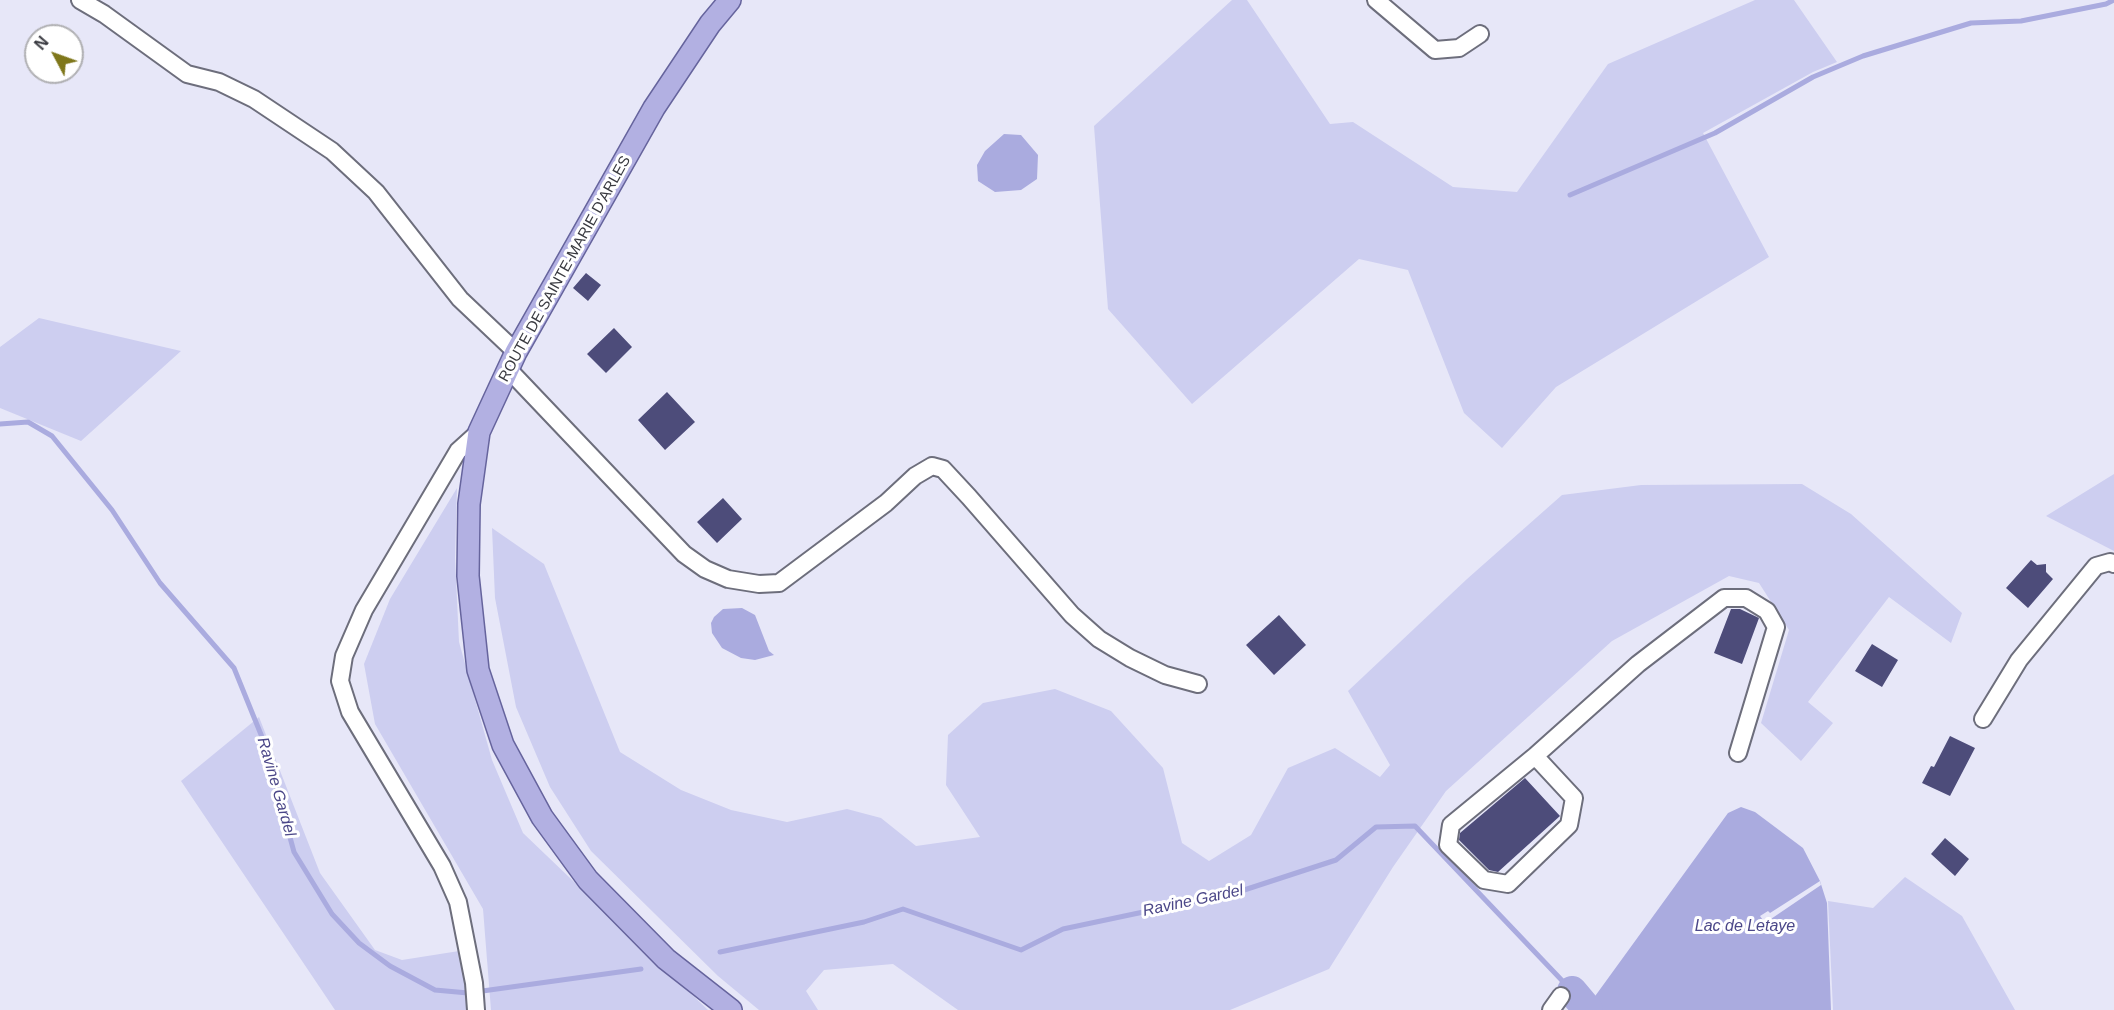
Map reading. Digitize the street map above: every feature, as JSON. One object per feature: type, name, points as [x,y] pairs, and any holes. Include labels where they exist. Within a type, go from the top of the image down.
[{"type":"main road","name":"ROUTE DE SAINTE-MARIE D'ARLES","points":[[730,0],[710,24],[654,108],[512,361],[479,432],[469,504],[468,576],[478,670],[503,745],[542,817],[588,880],[666,959],[731,1010]]},
{"type":"street","points":[[80,0],[104,14],[187,74],[219,82],[254,99],[332,151],[376,192],[512,361],[684,554],[705,569],[728,579],[759,584],[779,583],[886,503],[915,476],[932,466],[943,469],[1072,615],[1099,639],[1130,658],[1166,675],[1198,684]]},
{"type":"street","points":[[1376,0],[1435,50],[1459,48],[1480,34]]},
{"type":"street","points":[[475,1006],[474,983],[458,902],[442,866],[350,712],[340,681],[344,656],[364,610],[458,451],[479,432]]},
{"type":"street","points":[[1983,719],[2019,660],[2096,566],[2110,562],[2114,564]]},
{"type":"street","points":[[1535,756],[1574,798],[1569,825],[1508,884],[1484,880],[1448,845],[1451,825],[1535,756],[1638,664],[1724,598],[1746,598],[1767,611],[1776,627],[1738,753]]},
{"type":"shaded area","points":[[1232,0],[1247,0],[1330,124],[1353,122],[1453,187],[1517,192],[1608,64],[1755,0],[1794,0],[1837,62],[1813,72],[1703,133],[1769,257],[1556,387],[1502,448],[1464,413],[1408,270],[1359,259],[1192,404],[1108,309],[1094,126]]},
{"type":"shaded area","points":[[39,318],[181,351],[81,441],[0,408],[0,347]]},
{"type":"shaded area","points":[[2114,474],[2114,551],[2046,516]]},
{"type":"shaded area","points":[[1802,484],[1851,514],[1962,613],[1951,643],[1889,597],[1808,702],[1833,723],[1801,761],[1761,723],[1789,630],[1759,583],[1729,576],[1612,641],[1446,791],[1393,867],[1329,969],[1230,1010],[958,1010],[893,964],[824,970],[806,991],[818,1010],[759,1010],[718,976],[591,851],[550,787],[516,707],[495,598],[492,528],[544,564],[620,752],[681,790],[731,810],[787,822],[847,809],[881,818],[916,846],[980,837],[946,785],[948,735],[983,703],[1055,689],[1111,711],[1163,768],[1182,843],[1209,861],[1251,835],[1288,768],[1335,748],[1380,777],[1390,765],[1348,691],[1467,579],[1562,495],[1641,485]]},
{"type":"shaded area","points":[[457,488],[455,558],[459,642],[492,760],[523,833],[708,1010],[491,1010],[483,909],[375,724],[364,664],[390,599]]},
{"type":"shaded area","points":[[259,717],[320,873],[375,950],[402,960],[459,951],[469,1010],[335,1010],[181,781]]},
{"type":"shaded area","points":[[1905,877],[1962,916],[2015,1010],[1833,1010],[1828,901],[1873,908]]},
{"type":"water","points":[[1004,134],[1021,135],[1038,155],[1037,179],[1021,190],[995,192],[978,181],[977,165],[985,151]]},
{"type":"water","points":[[742,608],[755,615],[769,651],[774,655],[755,660],[741,658],[722,648],[712,633],[711,623],[714,617],[723,609]]},
{"type":"water","name":"Lac de Letaye","points":[[1741,807],[1755,812],[1803,848],[1820,881],[1827,903],[1831,1010],[1585,1010],[1728,813]]},
{"type":"pier","points":[[1820,881],[1821,885],[1765,923],[1760,916],[1768,911],[1770,913]]},
{"type":"building","points":[[586,273],[601,285],[588,301],[573,288]]},
{"type":"building","points":[[614,328],[632,347],[606,373],[587,354]]},
{"type":"building","points":[[667,392],[695,422],[665,450],[638,420]]},
{"type":"building","points":[[723,498],[742,519],[717,543],[697,522]]},
{"type":"building","points":[[2031,560],[2037,565],[2046,564],[2046,572],[2053,579],[2028,608],[2006,588]]},
{"type":"building","points":[[1731,609],[1740,609],[1759,618],[1742,664],[1714,653]]},
{"type":"building","points":[[1279,615],[1306,645],[1274,675],[1246,645]]},
{"type":"building","points":[[1872,644],[1898,660],[1882,687],[1855,671]]},
{"type":"building","points":[[1950,736],[1975,748],[1950,796],[1922,783],[1931,766],[1934,767]]},
{"type":"building","points":[[1525,778],[1560,816],[1498,872],[1489,870],[1459,840],[1460,833]]},
{"type":"building","points":[[1945,838],[1969,859],[1955,876],[1931,854]]},
{"type":"waterway","points":[[1570,195],[1715,133],[1813,77],[1863,56],[1971,23],[2021,21],[2106,4],[2114,0]]},
{"type":"waterway","name":"Ravine Gardel","points":[[0,424],[28,422],[52,436],[112,510],[160,583],[234,668],[264,742],[294,852],[332,914],[359,943],[390,966],[435,990],[468,993],[641,969]]},
{"type":"waterway","name":"Ravine Gardel","points":[[720,952],[864,922],[903,909],[1021,950],[1063,929],[1238,892],[1336,860],[1376,827],[1415,826],[1572,991]]},
{"type":"waterway","name":"Ravine Gardel","points":[[1572,991],[1588,1010]]}]
